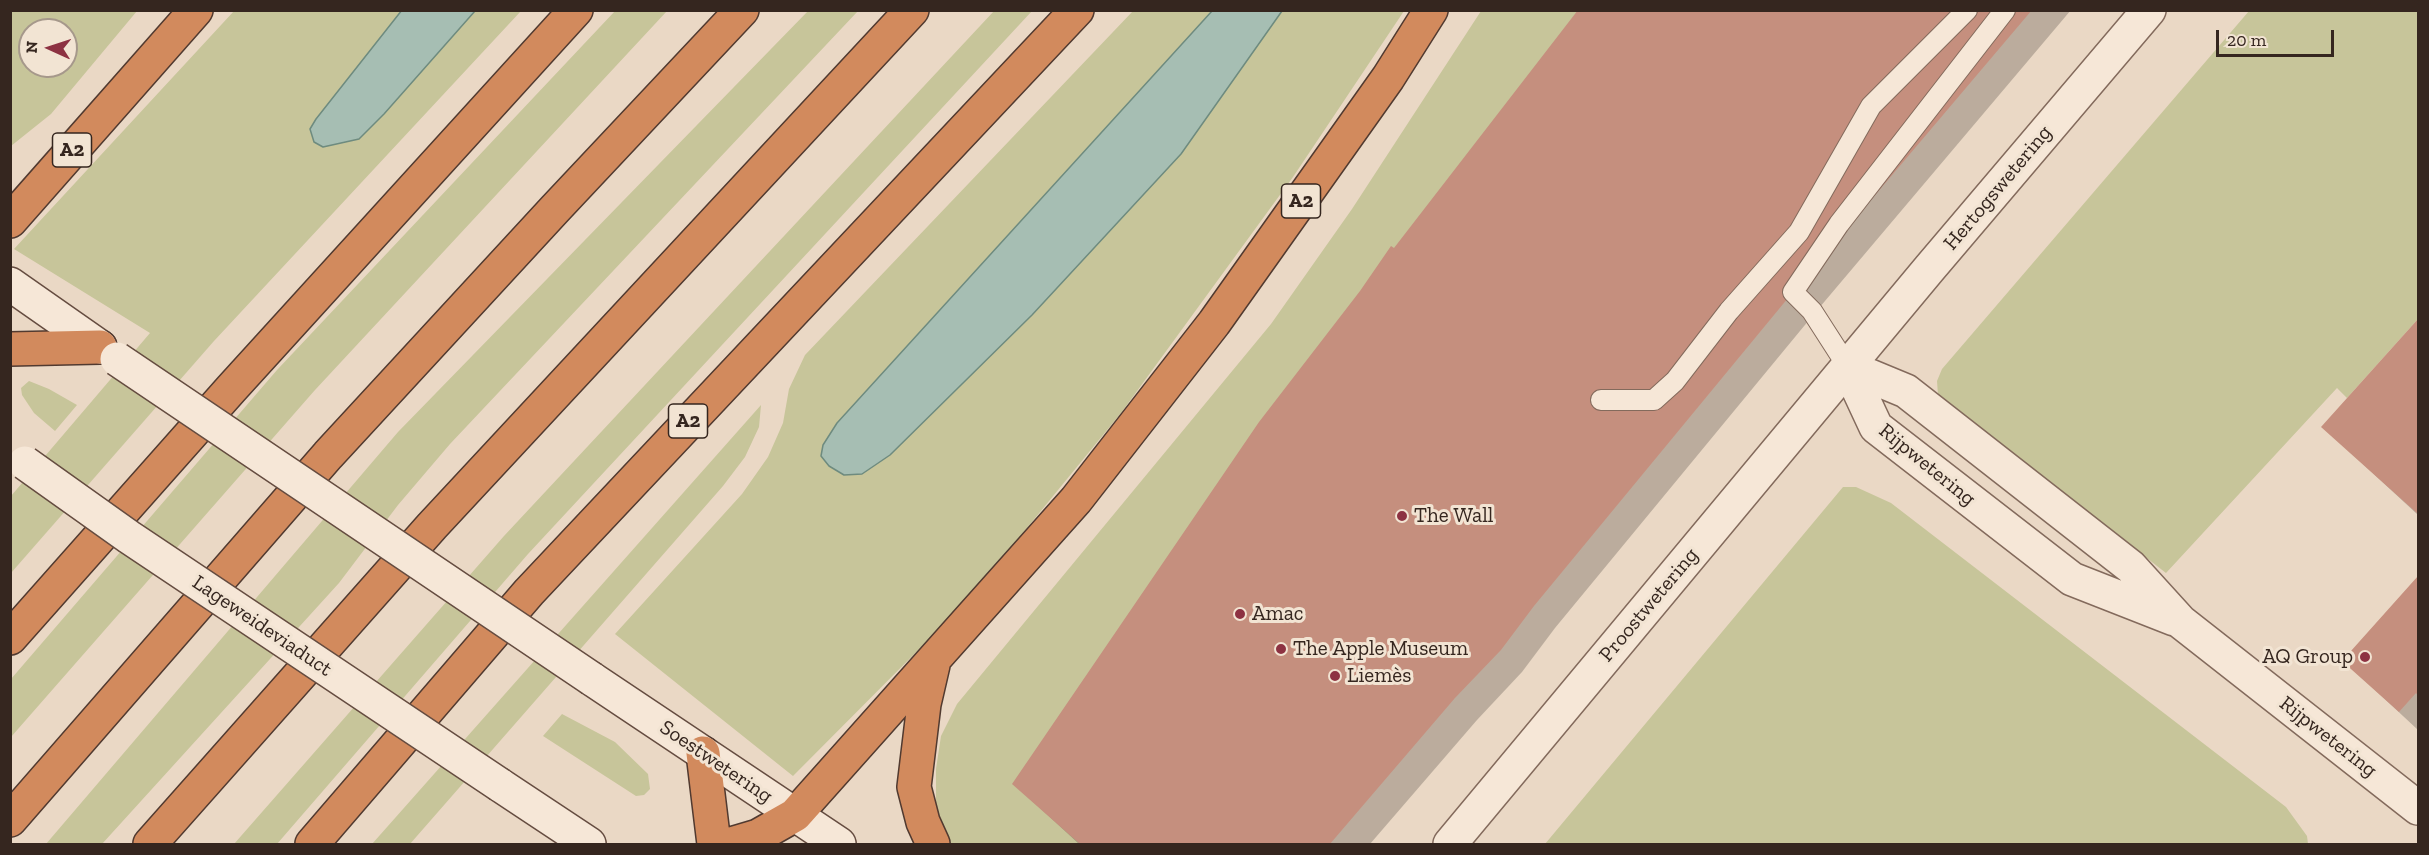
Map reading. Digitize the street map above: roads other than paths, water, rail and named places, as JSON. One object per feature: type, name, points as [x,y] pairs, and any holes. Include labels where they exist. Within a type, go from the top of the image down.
[{"type":"highway","name":"A2","points":[[10,220],[196,10]]},
{"type":"highway","points":[[10,638],[224,397],[576,10]]},
{"type":"highway","points":[[10,820],[328,455],[742,10]]},
{"type":"highway","points":[[150,844],[432,526],[912,10]]},
{"type":"highway","name":"A2","points":[[312,844],[529,592],[1077,10]]},
{"type":"highway","name":"A2","points":[[731,844],[759,836],[795,815],[934,662],[1076,500],[1133,430],[1292,214],[1388,78],[1431,10]]},
{"type":"highway","points":[[10,349],[109,353]]},
{"type":"highway","name":"A2","points":[[933,844],[923,822],[914,788],[924,704],[934,662]]},
{"type":"highway","points":[[703,753],[714,844]]},
{"type":"street","name":"Hertogswetering","points":[[1848,367],[2149,10]]},
{"type":"street","points":[[10,284],[109,353]]},
{"type":"street","name":"Soestwetering","points":[[109,353],[839,844]]},
{"type":"street","name":"Rijpwetering","points":[[1848,367],[1876,427],[2072,579],[2181,622]]},
{"type":"street","name":"Rijpwetering","points":[[1848,367],[1906,391],[2131,567],[2181,622],[2418,808]]},
{"type":"street","name":"Proostwetering","points":[[1450,844],[1848,367]]},
{"type":"street","name":"Lageweideviaduct","points":[[18,458],[129,537],[589,844]]},
{"type":"lane","points":[[1601,400],[1654,400],[1675,381],[1729,311],[1799,232],[1871,106],[1966,10]]},
{"type":"lane","points":[[1848,367],[1812,311],[1793,292],[1839,224],[2005,10]]},
{"type":"place","name":"The Wall","points":[[1402,516]]},
{"type":"place","name":"Amac","points":[[1240,614]]},
{"type":"place","name":"The Apple Museum","points":[[1281,649]]},
{"type":"place","name":"AQ Group","points":[[2365,657]]},
{"type":"place","name":"Liemès","points":[[1335,676]]}]
